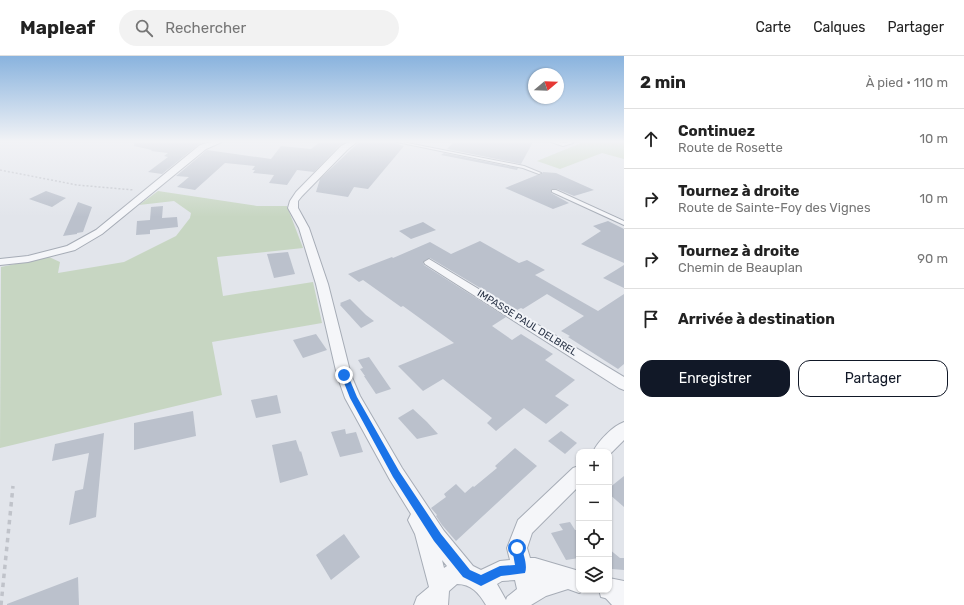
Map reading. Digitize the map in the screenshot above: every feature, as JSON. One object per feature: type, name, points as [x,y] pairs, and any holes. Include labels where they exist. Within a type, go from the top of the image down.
[{"type":"street","points":[[0,262],[28,259],[71,248],[100,232],[180,167]]},
{"type":"street","points":[[326,167],[299,194],[294,201],[293,208],[304,228],[322,284],[330,322],[346,381],[353,398],[396,474],[437,538],[492,594],[497,605]]},
{"type":"street","name":"IMPASSE PAUL DELBREL","points":[[429,262],[624,384]]},
{"type":"street","points":[[604,449],[624,429]]},
{"type":"street","points":[[396,474],[424,533],[434,598]]},
{"type":"street","points":[[522,599],[521,569],[517,548],[525,527],[576,477]]},
{"type":"street","points":[[434,598],[441,581],[452,574],[474,577],[500,571],[535,568],[573,580]]},
{"type":"street","points":[[522,599],[540,586],[573,580]]},
{"type":"street","points":[[612,590],[624,592]]},
{"type":"lane","points":[[522,167],[539,173]]},
{"type":"lane","points":[[554,191],[624,224]]},
{"type":"lane","points":[[609,593],[620,605]]},
{"type":"path","points":[[0,170],[77,185],[149,192]]},
{"type":"path","points":[[1,605],[13,486]]},
{"type":"green space","points":[[553,167],[566,167],[560,169]]},
{"type":"green space","points":[[158,191],[257,206],[287,206],[303,248],[217,257],[223,296],[313,282],[322,323],[212,342],[222,395],[0,448],[1,267],[49,257],[60,262],[58,273],[124,262],[176,236],[190,218],[191,213],[174,201],[139,205]]},
{"type":"building","points":[[155,167],[171,167],[162,174],[148,172]]},
{"type":"building","points":[[187,167],[221,167],[195,190],[177,187],[189,177],[176,176]]},
{"type":"building","points":[[255,167],[319,167],[314,172],[297,170],[287,185],[269,183],[274,175],[253,173],[255,170],[252,170]]},
{"type":"building","points":[[333,167],[387,167],[368,189],[354,187],[348,197],[316,192],[320,179]]},
{"type":"building","points":[[500,167],[518,168],[517,170]]},
{"type":"building","points":[[543,172],[556,173],[594,190],[574,196],[557,189],[551,189],[551,193],[569,203],[553,209],[505,188],[540,175]]},
{"type":"building","points":[[46,191],[66,198],[52,207],[29,199]]},
{"type":"building","points":[[78,202],[92,207],[83,232],[63,236]]},
{"type":"building","points":[[163,206],[162,218],[177,217],[178,227],[150,230],[150,234],[136,235],[137,221],[150,220],[151,207]]},
{"type":"building","points":[[608,221],[624,229],[624,263],[581,244],[601,231],[593,226]]},
{"type":"building","points":[[423,222],[436,230],[411,239],[399,231]]},
{"type":"building","points":[[480,241],[519,263],[527,260],[545,270],[535,275],[598,311],[624,294],[624,364],[618,369],[561,331],[584,316],[547,294],[523,309],[521,308],[517,310],[430,258],[423,262],[424,265],[506,317],[492,326],[512,340],[521,334],[553,354],[545,360],[575,380],[555,396],[569,405],[546,424],[524,408],[496,431],[487,423],[492,418],[443,379],[423,391],[398,366],[454,343],[403,306],[401,307],[363,280],[359,282],[348,274],[392,257],[393,258],[430,242],[451,254]]},
{"type":"building","points":[[288,252],[295,274],[274,278],[267,254]]},
{"type":"building","points":[[624,265],[624,288],[603,278]]},
{"type":"building","points":[[350,299],[374,321],[361,328],[340,305],[340,303]]},
{"type":"building","points":[[316,334],[327,350],[303,358],[293,340]]},
{"type":"building","points":[[369,357],[391,389],[376,394],[360,369],[363,368],[358,360]]},
{"type":"building","points":[[277,395],[281,413],[256,418],[251,400]]},
{"type":"building","points":[[413,409],[438,434],[417,439],[398,418]]},
{"type":"building","points":[[193,411],[196,436],[134,450],[134,423]]},
{"type":"building","points":[[345,429],[346,434],[356,432],[363,452],[340,457],[331,432]]},
{"type":"building","points":[[561,431],[577,443],[565,454],[548,441]]},
{"type":"building","points":[[104,433],[96,517],[69,525],[75,491],[83,489],[89,453],[52,461],[55,444]]},
{"type":"building","points":[[296,440],[308,475],[280,483],[272,445]]},
{"type":"building","points":[[515,448],[537,466],[456,541],[442,525],[436,516],[437,515],[431,508],[446,497],[444,494],[456,484],[465,493],[473,486],[474,487],[497,468],[495,466]]},
{"type":"building","points":[[624,476],[624,507],[612,497],[612,486]]},
{"type":"building","points":[[570,522],[576,530],[576,558],[566,560],[551,533],[563,530],[559,524]]},
{"type":"building","points":[[344,534],[360,557],[331,580],[316,555]]},
{"type":"building","points":[[612,551],[620,558],[624,558],[624,570],[612,569]]},
{"type":"building","points":[[78,577],[79,605],[7,605],[7,604]]},
{"type":"route","points":[[344,375],[353,398],[396,474],[437,538],[466,574],[481,581],[500,571],[521,569],[517,548]]}]
